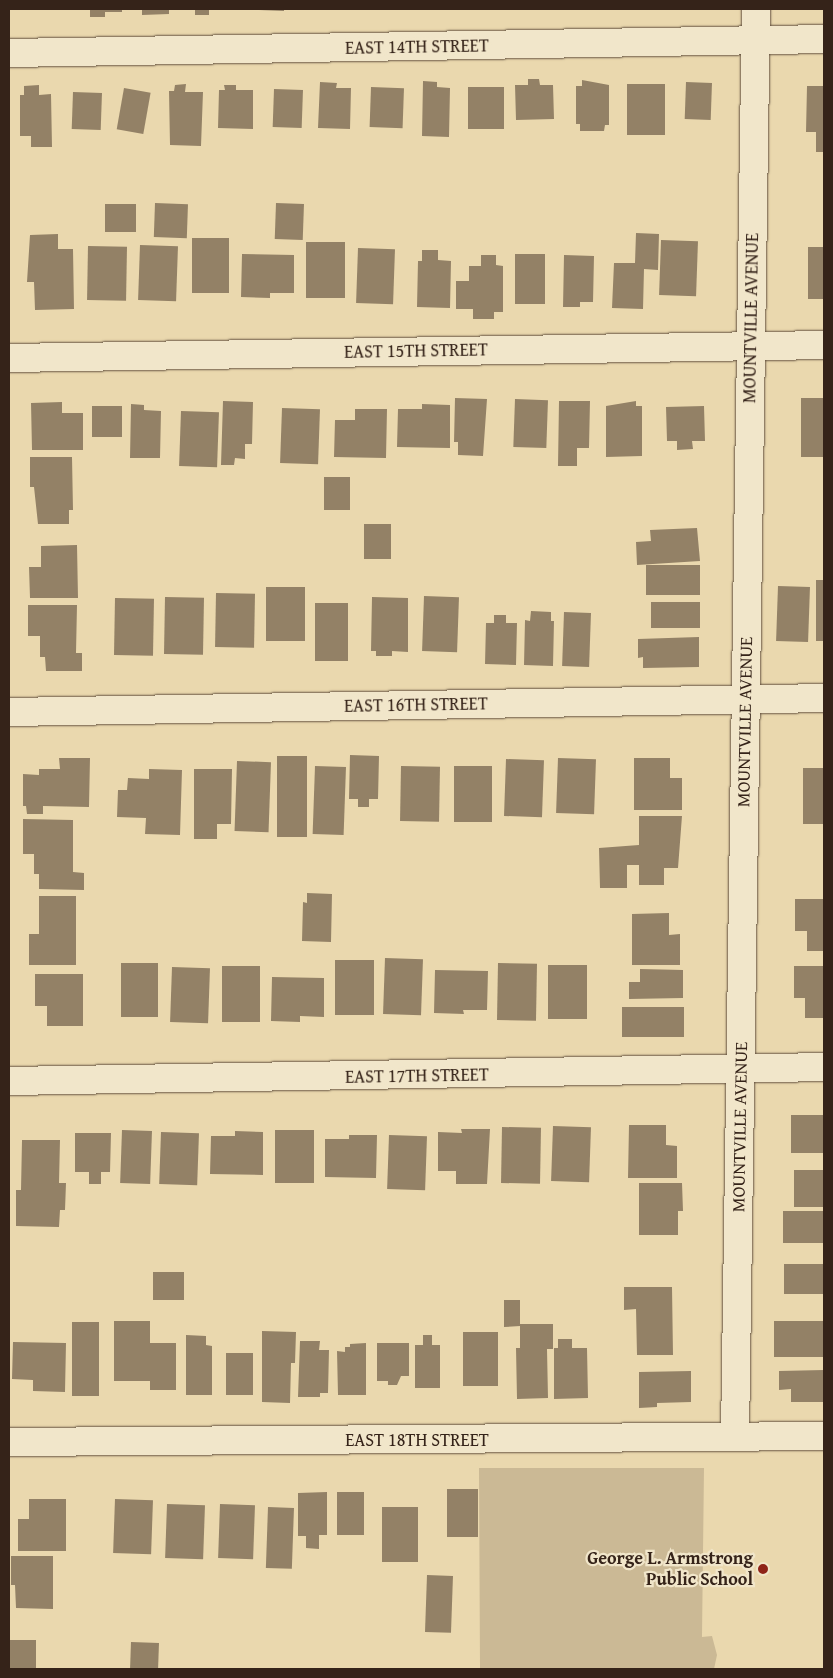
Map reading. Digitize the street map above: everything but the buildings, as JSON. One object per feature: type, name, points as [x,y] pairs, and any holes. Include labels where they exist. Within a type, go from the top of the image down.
[{"type":"street","name":"MOUNTVILLE AVENUE","points":[[735,1436],[756,9]]},
{"type":"street","name":"EAST 14TH STREET","points":[[9,54],[824,39]]},
{"type":"street","name":"EAST 15TH STREET","points":[[9,358],[824,345]]},
{"type":"street","name":"EAST 16TH STREET","points":[[9,712],[824,698]]},
{"type":"street","name":"EAST 17TH STREET","points":[[9,1081],[520,1075],[824,1067]]},
{"type":"street","name":"EAST 18TH STREET","points":[[9,1442],[824,1436]]},
{"type":"shaded area","points":[[479,1468],[704,1468],[702,1637],[712,1636],[717,1655],[714,1669],[480,1669]]},
{"type":"place","name":"George L. Armstrong Public School","points":[[763,1569]]}]
